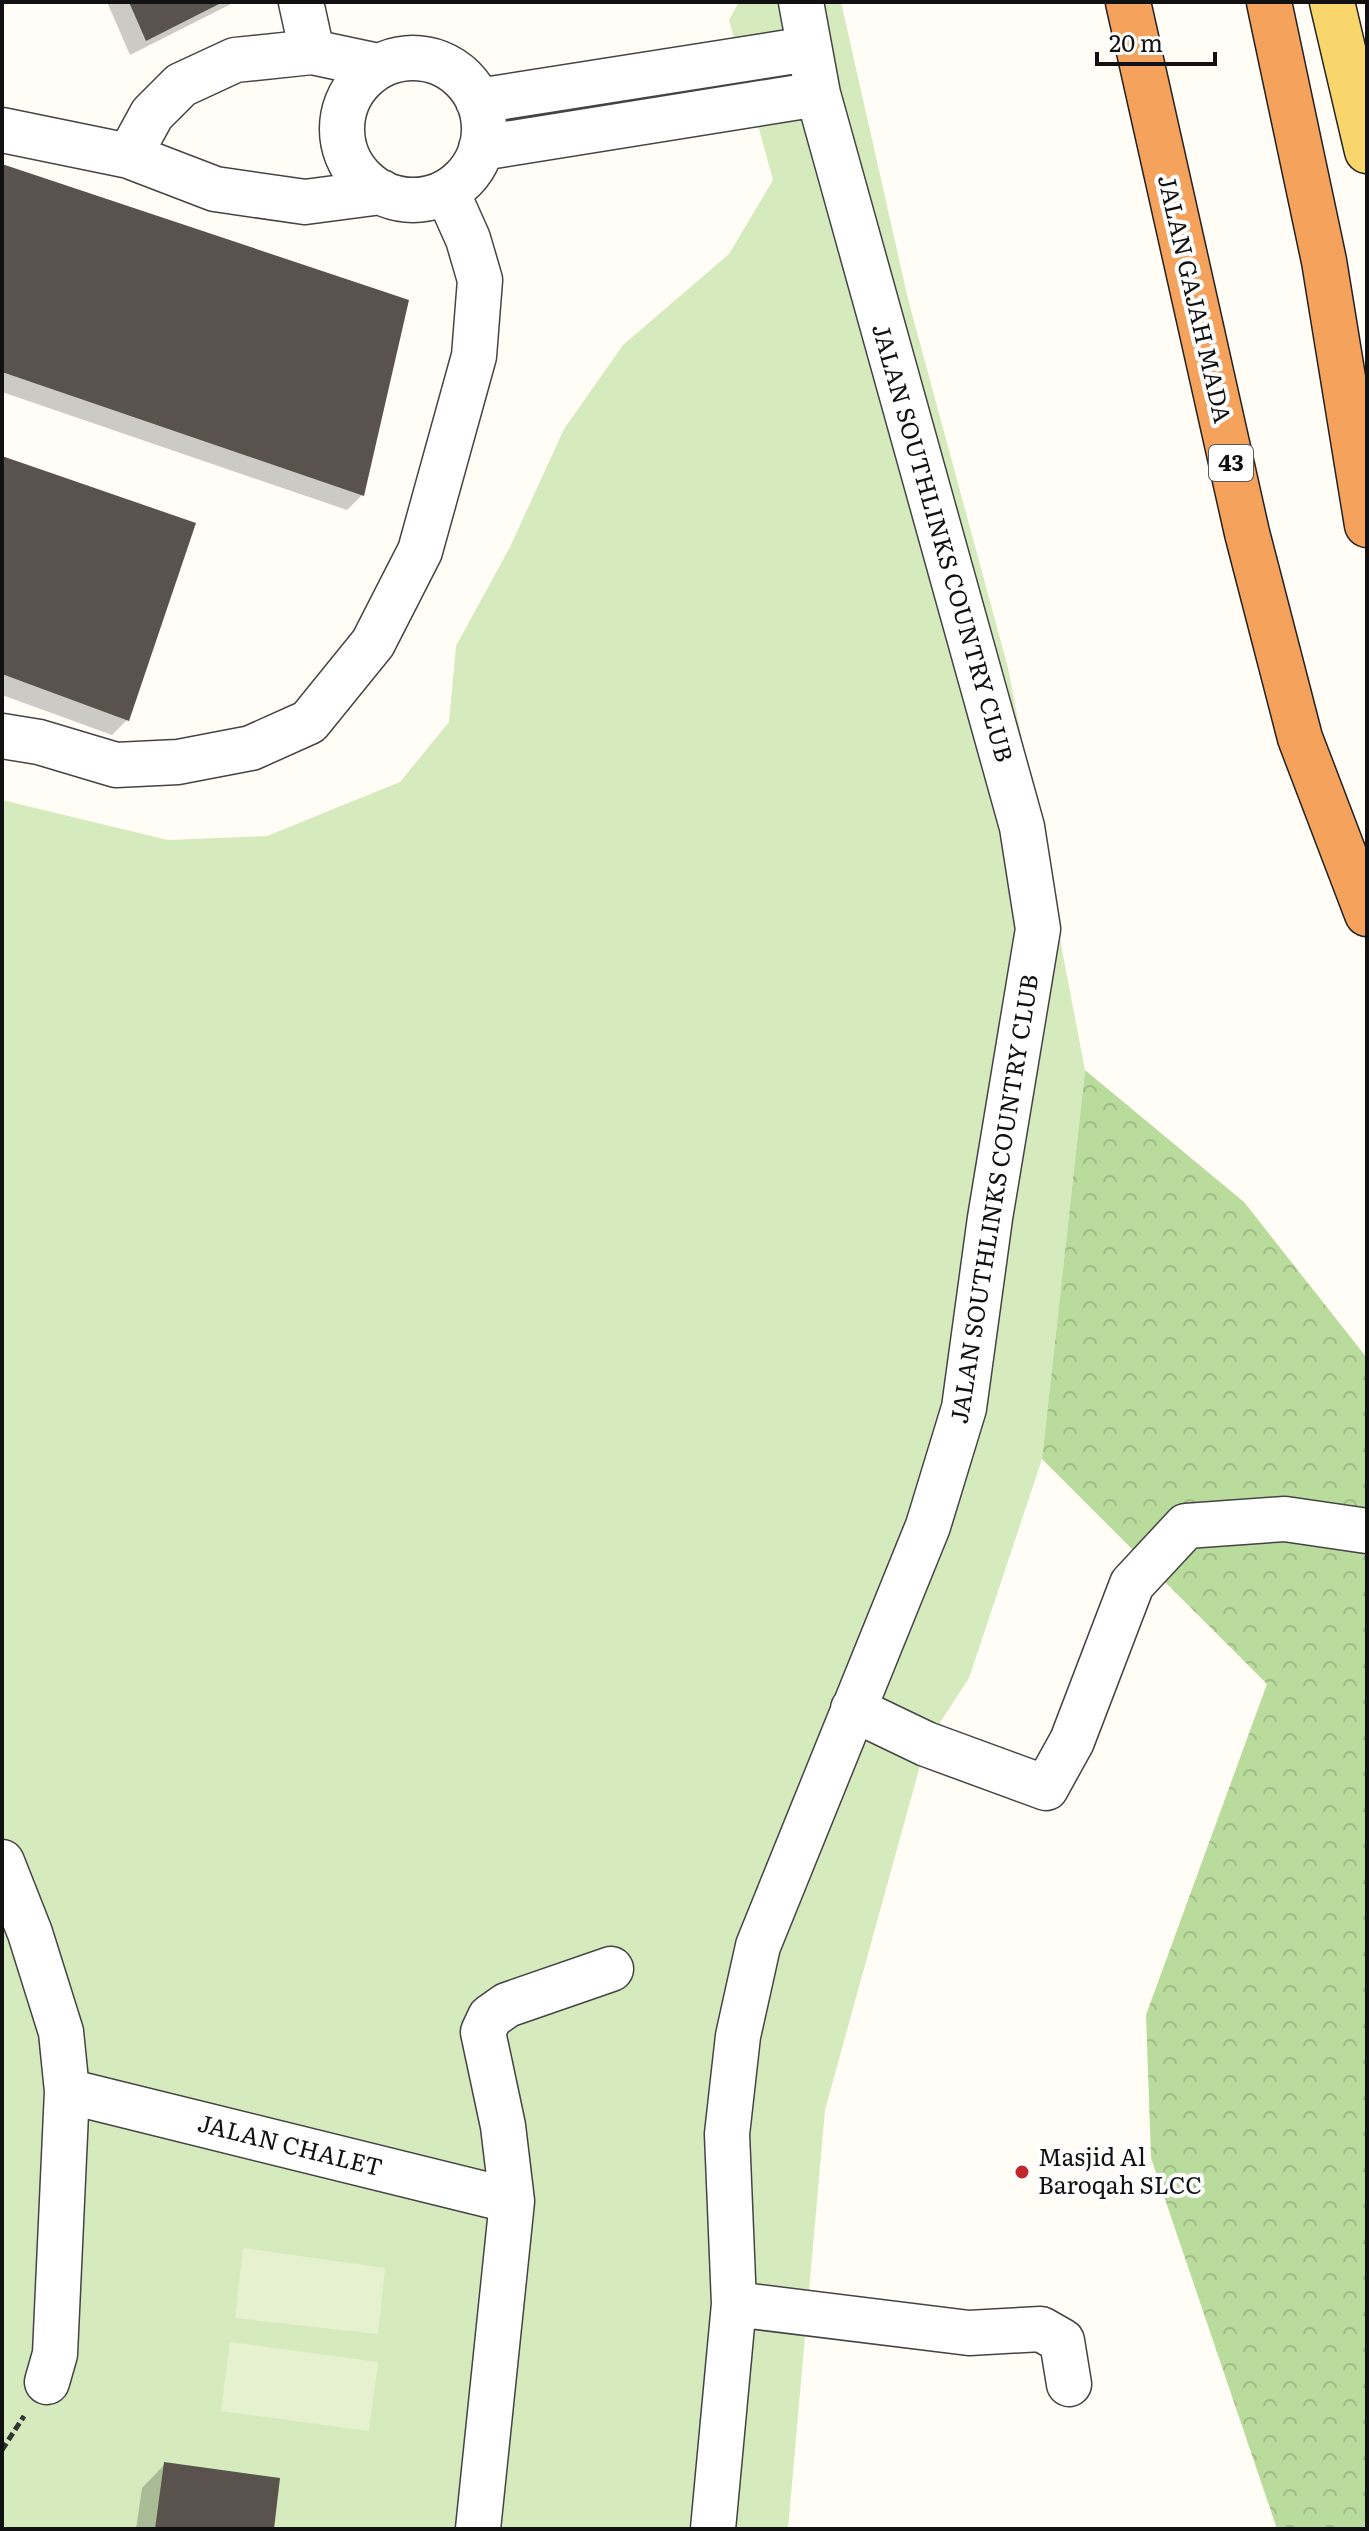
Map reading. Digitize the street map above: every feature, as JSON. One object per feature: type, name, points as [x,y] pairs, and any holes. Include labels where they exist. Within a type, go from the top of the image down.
[{"type":"highway","name":"JALAN GAJAH MADA","points":[[1128,2],[1247,533],[1300,738],[1367,914]]},
{"type":"highway","points":[[1269,2],[1324,261],[1367,525]]},
{"type":"main road","points":[[1332,2],[1367,151]]},
{"type":"street","points":[[301,2],[312,52]]},
{"type":"street","name":"JALAN SOUTHLINKS COUNTRY CLUB","points":[[713,2529],[734,2304],[727,2134],[738,2036],[758,1946],[928,1526],[964,1408],[990,1218],[1038,929],[1022,827],[818,94],[801,2]]},
{"type":"street","points":[[478,101],[808,49]]},
{"type":"street","points":[[129,156],[152,114],[181,85],[235,60],[312,52],[378,66]]},
{"type":"street","points":[[400,58],[424,58],[447,66],[465,81],[478,101],[484,133],[481,148],[474,166],[447,192],[414,200],[381,192],[365,182],[352,167],[344,149],[341,130],[350,93],[378,66],[400,58]]},
{"type":"street","points":[[481,148],[818,94]]},
{"type":"street","points":[[2,130],[129,156],[215,189],[305,202],[381,192]]},
{"type":"street","points":[[2,736],[39,742],[116,765],[178,762],[251,748],[309,722],[373,643],[420,551],[474,356],[480,280],[468,239],[447,192]]},
{"type":"street","points":[[853,1709],[926,1744],[1046,1788],[1072,1741],[1132,1584],[1186,1526],[1285,1519],[1367,1531]]},
{"type":"street","points":[[2,1862],[30,1933],[61,2032],[67,2091],[55,2354],[47,2382]]},
{"type":"street","points":[[478,2529],[512,2201],[503,2126],[483,2032],[490,2017],[507,2005],[611,1969]]},
{"type":"street","name":"JALAN CHALET","points":[[67,2091],[512,2201]]},
{"type":"street","points":[[734,2304],[969,2333],[1041,2329],[1062,2341],[1069,2384]]},
{"type":"green space","points":[[739,2],[841,2],[908,299],[1008,668],[1085,1070],[1042,1459],[969,1678],[926,1744],[825,2110],[788,2529],[2,2529],[2,800],[168,840],[267,836],[400,782],[449,722],[456,646],[510,547],[564,429],[623,345],[729,254],[773,180],[729,20]]},
{"type":"green space","points":[[1085,1070],[1244,1202],[1367,1358],[1367,2529],[1277,2529],[1151,2158],[1146,2015],[1267,1684],[1042,1459]]},
{"type":"green space","points":[[243,2248],[385,2268],[378,2334],[235,2318]]},
{"type":"green space","points":[[230,2342],[378,2362],[369,2431],[221,2411]]},
{"type":"building","points":[[129,2],[223,2],[146,41]]},
{"type":"building","points":[[2,164],[409,300],[364,496],[2,372]]},
{"type":"building","points":[[2,456],[196,523],[129,721],[2,674]]},
{"type":"building","points":[[164,2462],[280,2478],[274,2529],[155,2529]]},
{"type":"place","name":"Masjid Al Baroqah SLCC","points":[[1022,2172]]}]
